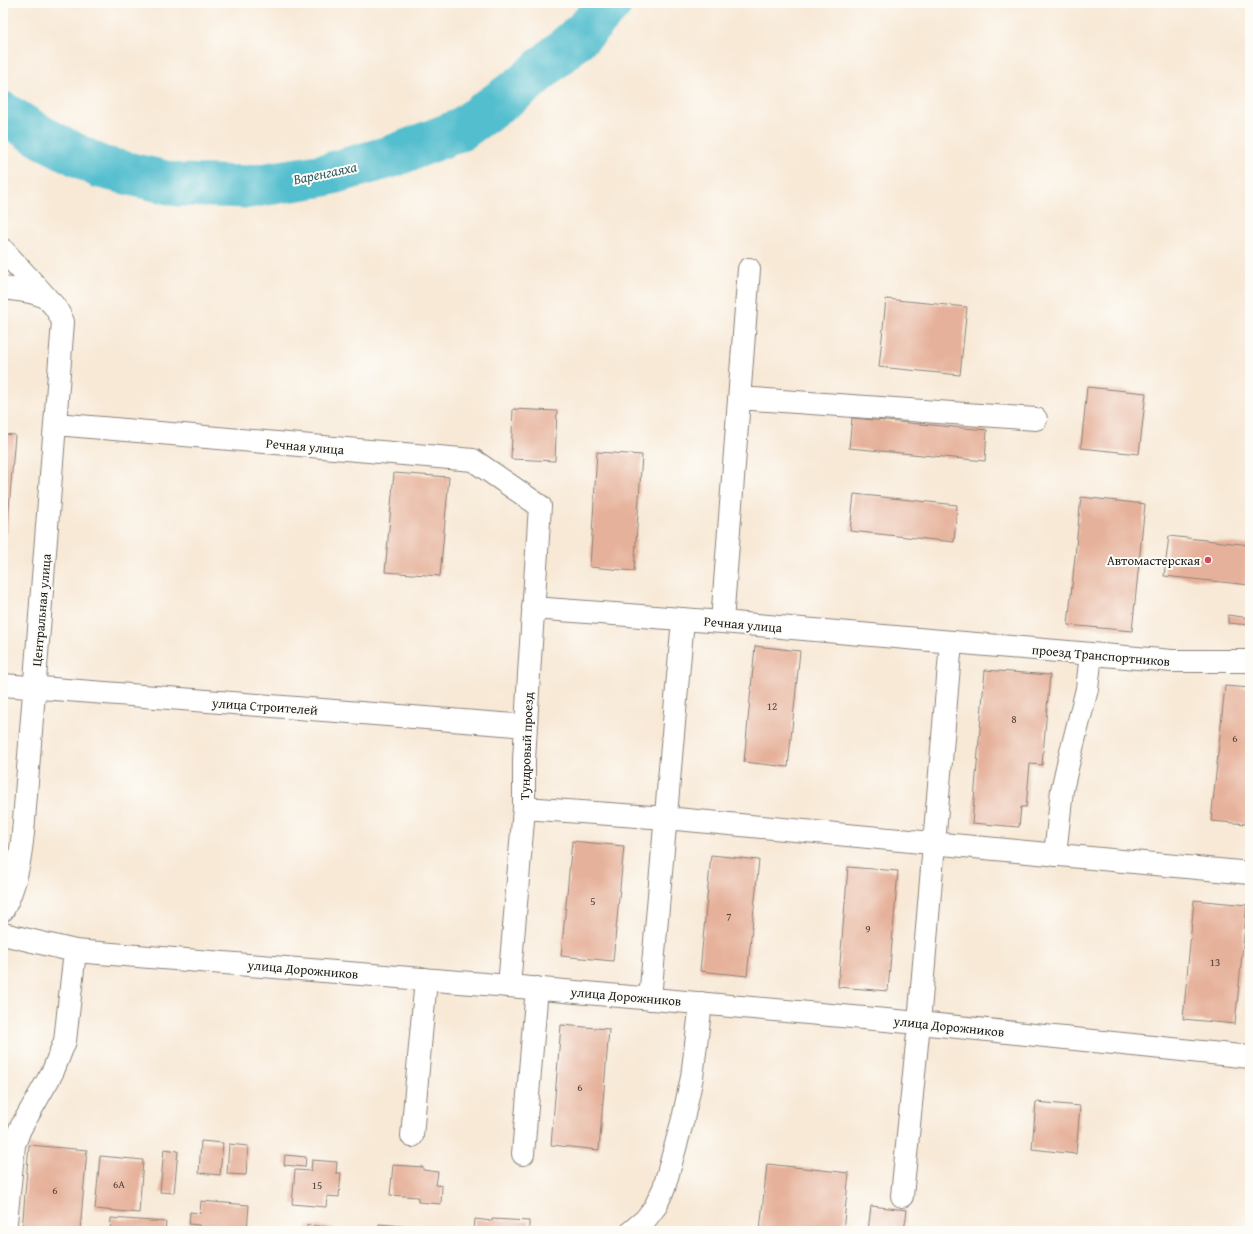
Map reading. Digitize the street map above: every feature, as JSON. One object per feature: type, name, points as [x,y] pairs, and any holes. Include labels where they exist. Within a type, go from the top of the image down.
[{"type":"street","points":[[3,250],[52,303]]},
{"type":"street","points":[[722,622],[749,269]]},
{"type":"street","points":[[3,288],[33,292],[52,303]]},
{"type":"street","name":"Центральная улица","points":[[3,910],[20,862],[35,688],[63,322],[52,303]]},
{"type":"street","points":[[739,398],[1036,419]]},
{"type":"street","name":"Речная улица","points":[[56,424],[473,460],[540,506]]},
{"type":"street","name":"Тундровый проезд","points":[[509,986],[524,808],[524,760],[540,506]]},
{"type":"street","name":"Речная улица","points":[[534,608],[722,622],[951,642]]},
{"type":"street","points":[[650,999],[683,619]]},
{"type":"street","points":[[902,1196],[919,1023],[951,642]]},
{"type":"street","name":"проезд Транспортников","points":[[951,642],[1172,661],[1250,661]]},
{"type":"street","points":[[1055,855],[1062,790],[1088,688],[1091,654]]},
{"type":"street","name":"улица Строителей","points":[[3,685],[527,726]]},
{"type":"street","points":[[524,808],[666,818],[1250,873]]},
{"type":"street","name":"улица Дорожников","points":[[3,934],[75,951],[537,988],[919,1023],[1250,1057]]},
{"type":"street","points":[[5,1231],[14,1145],[20,1128],[53,1071],[65,1041],[75,951]]},
{"type":"street","points":[[412,1136],[426,979]]},
{"type":"street","points":[[523,1154],[537,988]]},
{"type":"street","points":[[632,1231],[645,1220],[652,1211],[664,1188],[683,1119],[692,1077],[701,1003]]},
{"type":"building","points":[[886,299],[967,307],[960,375],[879,367]]},
{"type":"building","points":[[1087,387],[1146,393],[1139,454],[1081,448]]},
{"type":"building","points":[[513,409],[557,411],[555,461],[511,459]]},
{"type":"building","points":[[852,418],[987,430],[985,461],[849,448]]},
{"type":"building","points":[[3,434],[15,435],[7,533],[3,533]]},
{"type":"building","points":[[597,452],[642,455],[634,571],[590,567]]},
{"type":"building","points":[[394,473],[449,477],[440,576],[385,572]]},
{"type":"building","points":[[854,494],[957,505],[954,542],[850,531]]},
{"type":"building","points":[[1081,497],[1145,504],[1132,631],[1068,625]]},
{"type":"building","name":"Автомастерская","points":[[1169,536],[1250,545],[1250,585],[1164,576]]},
{"type":"building","points":[[1228,615],[1250,618],[1250,625],[1228,623]]},
{"type":"building","points":[[755,646],[800,651],[788,767],[744,762]]},
{"type":"building","points":[[985,670],[1050,675],[1042,765],[1030,764],[1026,807],[1021,807],[1019,827],[972,823]]},
{"type":"building","points":[[1225,686],[1250,688],[1250,788],[1246,824],[1211,821]]},
{"type":"building","points":[[572,841],[624,846],[613,961],[561,956]]},
{"type":"building","points":[[711,855],[759,860],[747,976],[700,971]]},
{"type":"building","points":[[848,867],[898,871],[888,991],[838,987]]},
{"type":"building","points":[[1194,900],[1247,905],[1235,1024],[1183,1019]]},
{"type":"building","points":[[561,1025],[609,1029],[599,1150],[551,1145]]},
{"type":"building","points":[[1036,1102],[1080,1106],[1076,1154],[1032,1149]]},
{"type":"building","points":[[201,1141],[223,1143],[220,1175],[199,1173]]},
{"type":"building","points":[[229,1144],[248,1146],[246,1175],[227,1174]]},
{"type":"building","points":[[29,1145],[87,1150],[80,1231],[22,1231]]},
{"type":"building","points":[[164,1149],[178,1151],[174,1193],[160,1192]]},
{"type":"building","points":[[285,1155],[306,1157],[305,1167],[284,1165]]},
{"type":"building","points":[[100,1156],[143,1160],[139,1213],[95,1209]]},
{"type":"building","points":[[312,1160],[337,1162],[336,1173],[341,1173],[339,1197],[327,1196],[326,1207],[292,1204],[295,1170],[311,1171]]},
{"type":"building","points":[[767,1164],[849,1173],[843,1231],[760,1231]]},
{"type":"building","points":[[393,1165],[423,1167],[423,1170],[438,1172],[436,1185],[442,1186],[441,1204],[418,1202],[418,1197],[390,1195]]},
{"type":"building","points":[[201,1201],[249,1205],[247,1231],[198,1231],[199,1225],[189,1224],[190,1212],[200,1213]]},
{"type":"building","points":[[871,1206],[907,1210],[904,1231],[868,1231]]},
{"type":"building","points":[[111,1218],[166,1222],[165,1231],[110,1231]]},
{"type":"building","points":[[475,1219],[492,1221],[492,1219],[529,1221],[529,1231],[474,1230]]},
{"type":"building","points":[[379,1224],[437,1229],[437,1231],[378,1231]]},
{"type":"building","points":[[307,1225],[334,1228],[333,1231],[307,1231]]},
{"type":"waterway","name":"Варенгаяха","points":[[3,113],[42,137],[100,167],[178,185],[248,187],[325,175],[393,156],[460,130],[523,85],[585,31],[611,3]]},
{"type":"place","name":"Автомастерская","points":[[1208,560]]}]
